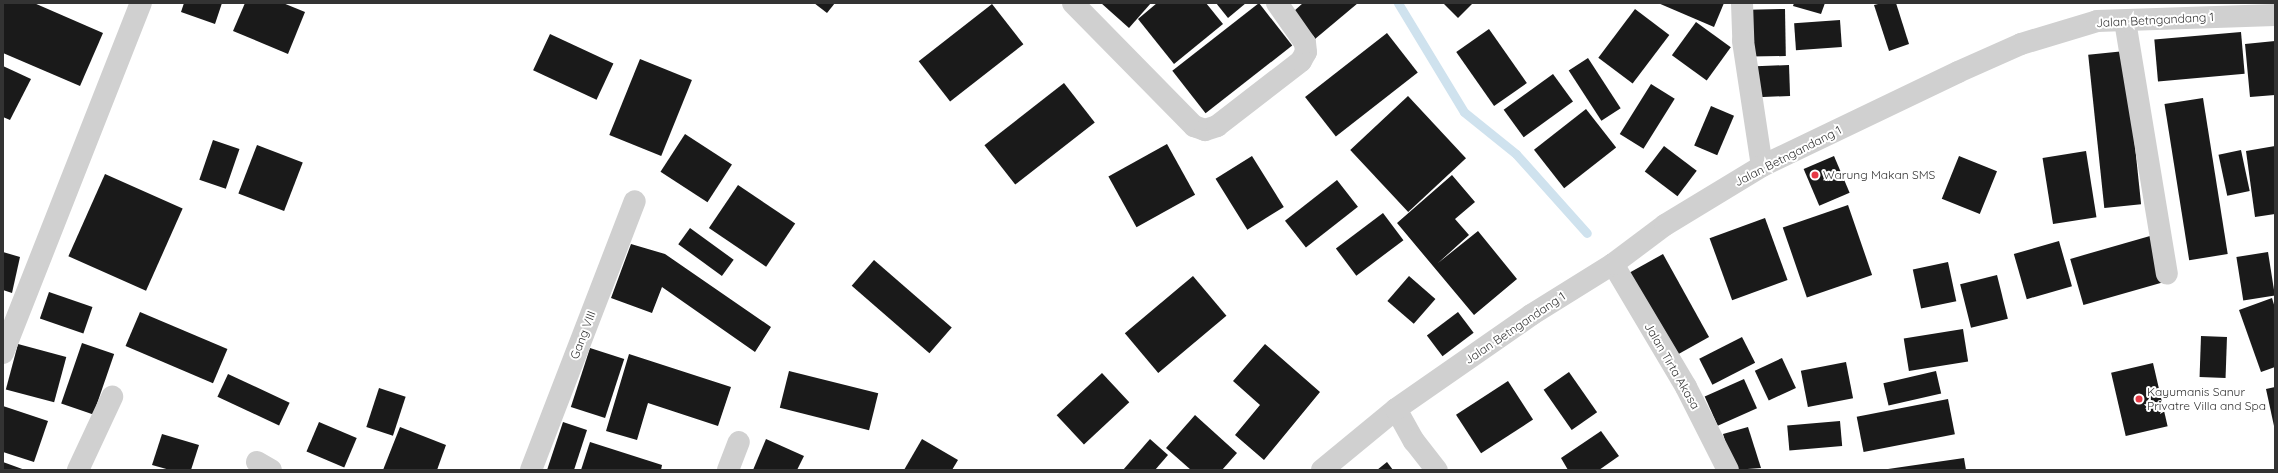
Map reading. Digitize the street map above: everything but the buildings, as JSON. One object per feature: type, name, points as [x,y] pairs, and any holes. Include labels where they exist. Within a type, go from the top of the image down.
[{"type":"street","points":[[3,353],[140,3]]},
{"type":"street","points":[[1073,3],[1194,126],[1205,130],[1217,126],[1302,61],[1306,52],[1305,43],[1277,3]]},
{"type":"street","points":[[1742,3],[1743,41],[1762,166]]},
{"type":"street","name":"Jalan Betngandang 1","points":[[1322,470],[1396,409],[1531,315],[1613,264],[1665,225],[1762,166],[2021,44],[2084,24],[2125,21],[2173,10],[2275,15]]},
{"type":"street","points":[[2125,21],[2167,274]]},
{"type":"street","name":"Gang VIII","points":[[531,470],[635,201]]},
{"type":"street","name":"Jalan Tirta Akasa","points":[[1613,264],[1686,387],[1728,470]]},
{"type":"street","points":[[78,470],[112,397]]},
{"type":"street","points":[[1396,409],[1414,440],[1437,470]]},
{"type":"street","points":[[728,470],[739,442]]},
{"type":"waterway","points":[[1398,3],[1464,112],[1516,154],[1587,233]]},
{"type":"place","name":"Warung Makan SMS","points":[[1815,175]]},
{"type":"place","name":"Kayumanis Sanur Privatre Villa and Spa","points":[[2139,399]]}]
